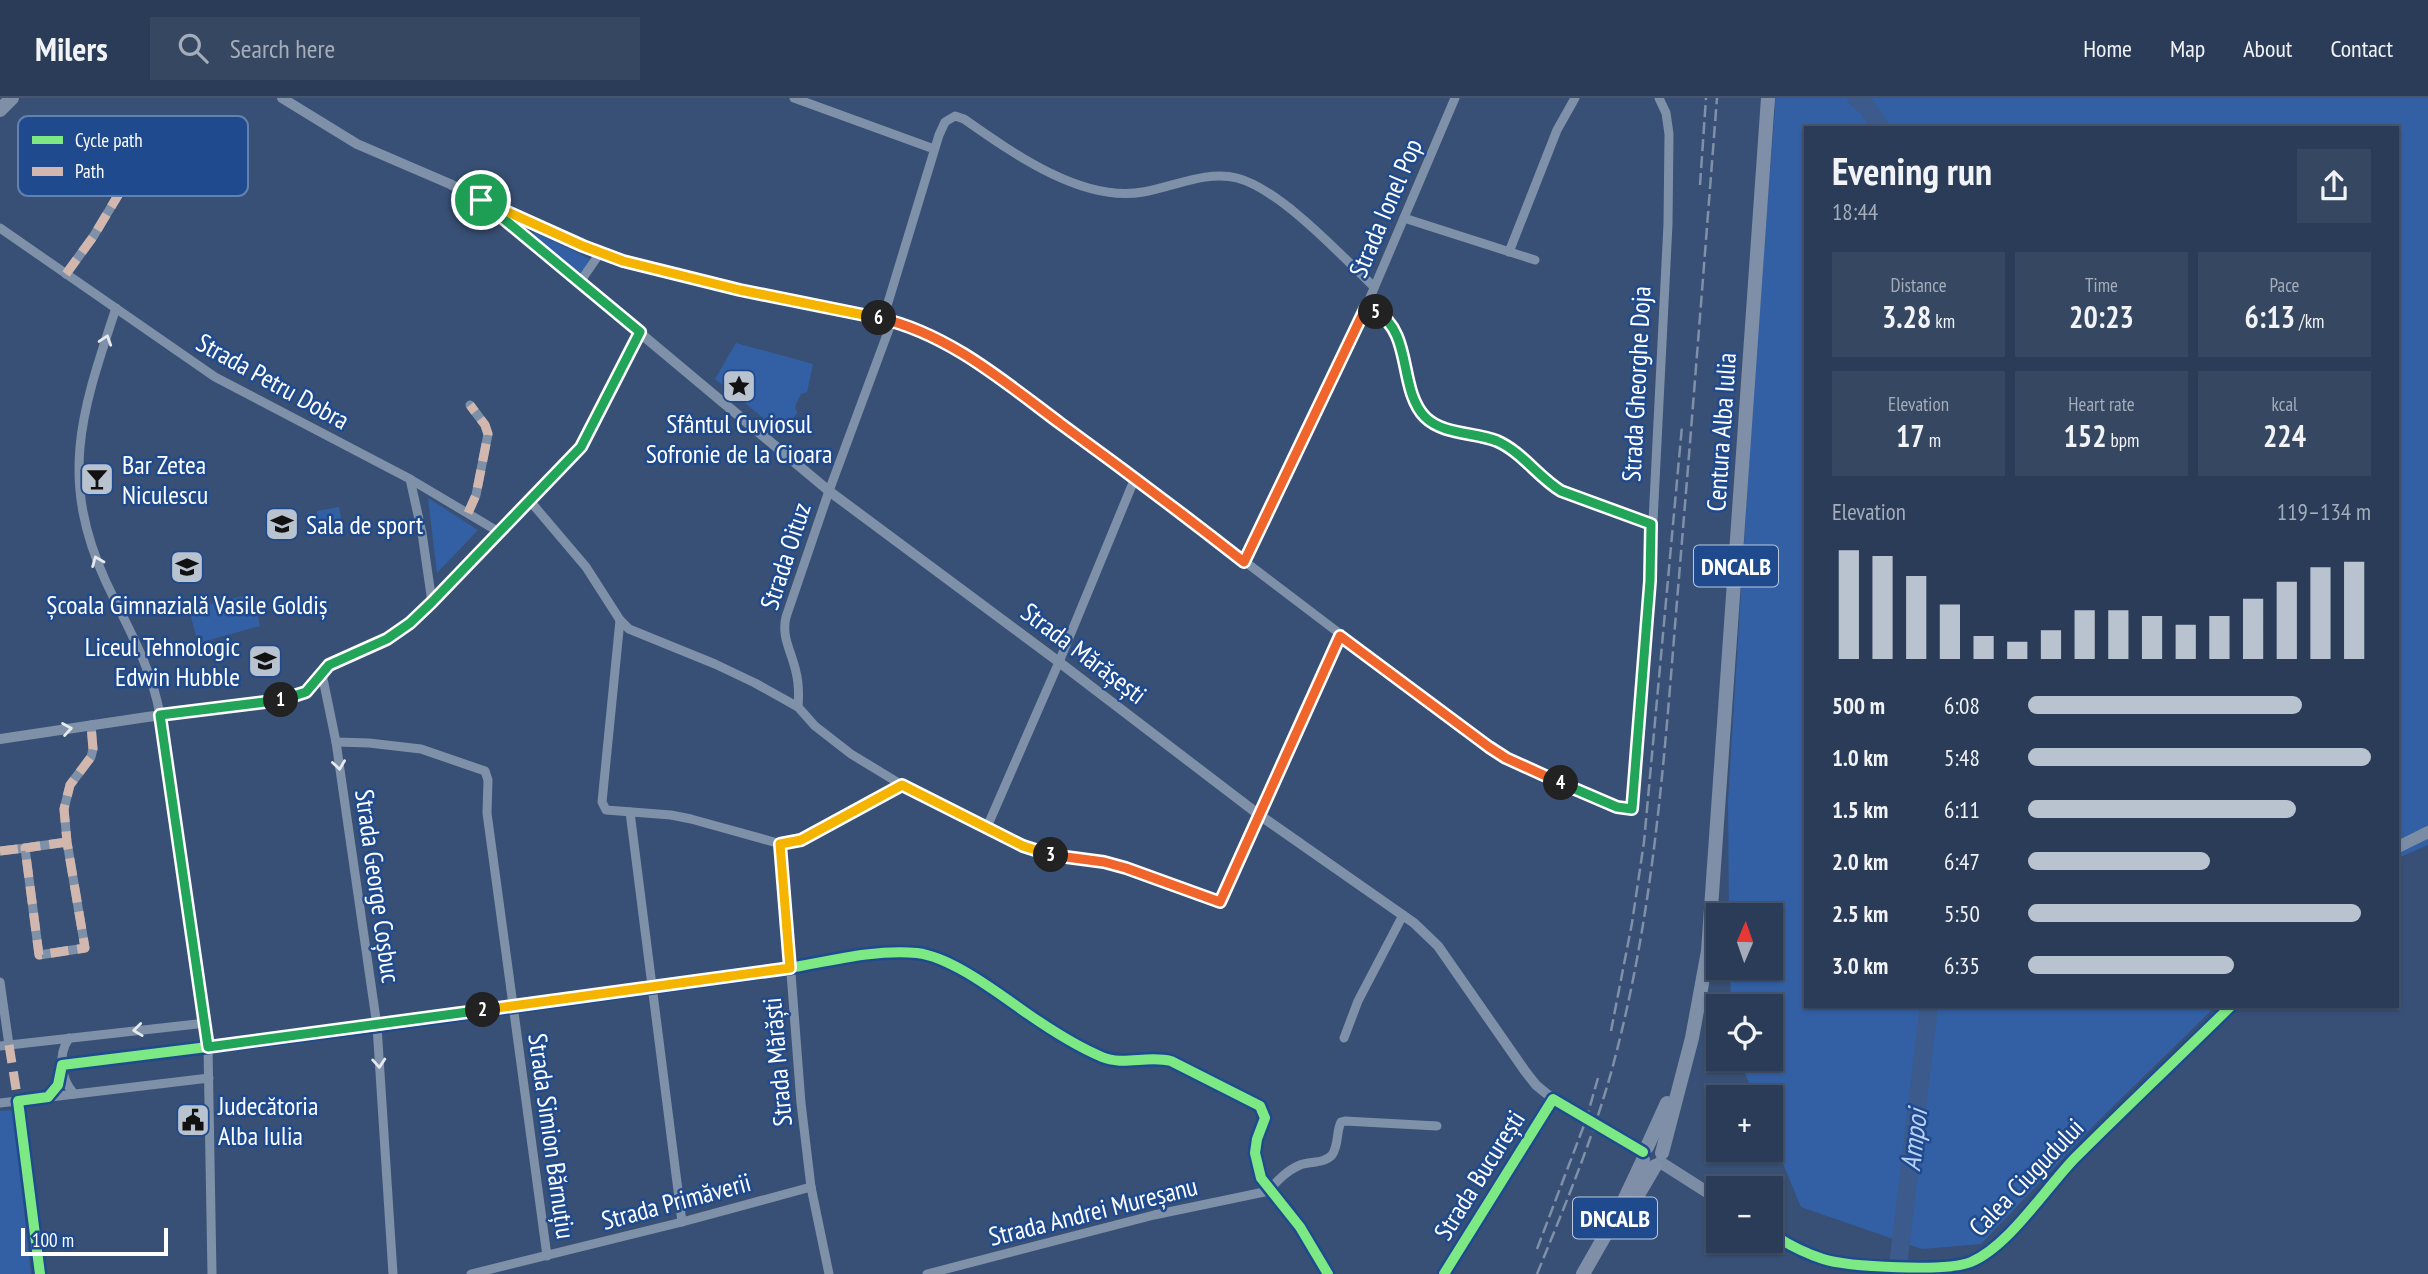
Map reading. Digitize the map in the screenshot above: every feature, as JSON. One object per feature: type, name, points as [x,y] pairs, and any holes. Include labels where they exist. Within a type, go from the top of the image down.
[{"type":"main road","points":[[0,110],[12,98]]},
{"type":"main road","name":"Centura Alba Iulia","points":[[1588,1274],[1652,1157],[1695,1019],[1709,951],[1768,105]]},
{"type":"main road","points":[[2399,846],[2428,832]]},
{"type":"main road","name":"Calea Ciugudului","points":[[1783,1240],[1824,1259],[1864,1265],[1940,1267],[1968,1263],[1991,1251],[2076,1158],[2229,1008]]},
{"type":"main road","name":"Strada Mărășești","points":[[1553,1099],[1652,1157]]},
{"type":"main road","name":"Strada București","points":[[1444,1274],[1553,1099]]},
{"type":"main road","points":[[1652,1157],[1706,1191]]},
{"type":"main road","name":"Centura Alba Iulia","points":[[1583,1274],[1652,1157]]},
{"type":"street","name":"Strada Gheorghe Doja","points":[[282,98],[356,144],[600,253],[632,264],[740,290],[888,320],[935,338],[964,354],[1135,478],[1340,636],[1506,758],[1602,801],[1632,809],[1650,581],[1668,224],[1669,134],[1666,113],[1659,98]]},
{"type":"street","points":[[794,98],[934,149]]},
{"type":"street","name":"Strada Ionel Pop","points":[[1244,562],[1366,307],[1455,98]]},
{"type":"street","points":[[1509,252],[1557,130],[1575,98]]},
{"type":"street","name":"Strada Oituz","points":[[798,707],[796,670],[784,628],[888,320],[934,149],[945,122],[955,116],[964,118],[1020,158],[1058,176],[1107,192],[1139,193],[1215,175],[1240,178],[1290,210],[1374,287]]},
{"type":"street","points":[[66,274],[93,237],[118,196]]},
{"type":"street","name":"Strada Mărășești","points":[[481,200],[829,491],[1258,814],[1404,915],[1438,946],[1525,1071],[1553,1099]]},
{"type":"street","points":[[1404,218],[1535,260]]},
{"type":"street","name":"Strada Petru Dobra","points":[[0,228],[236,390],[410,479],[499,532]]},
{"type":"street","points":[[580,282],[600,253]]},
{"type":"street","points":[[1366,307],[1390,322],[1396,332],[1415,399],[1425,417],[1438,425],[1500,443],[1561,491],[1651,524]]},
{"type":"street","points":[[116,308],[82,426],[78,466],[79,496],[93,551],[150,675],[160,715],[206,1023],[212,1274]]},
{"type":"street","points":[[0,739],[287,699],[306,692],[329,665],[387,639],[410,623],[581,447],[640,332]]},
{"type":"street","points":[[468,513],[476,495],[488,434],[485,425],[470,405]]},
{"type":"street","points":[[987,827],[1135,478]]},
{"type":"street","points":[[410,479],[422,533],[432,602]]},
{"type":"street","points":[[530,501],[586,567],[620,620],[636,632],[715,664],[798,707],[816,726],[851,754],[902,785],[1044,854],[1104,862],[1220,902],[1340,636]]},
{"type":"street","points":[[620,620],[601,802],[604,808],[691,819],[780,844],[801,840],[902,785]]},
{"type":"street","name":"Strada George Coșbuc","points":[[321,674],[336,742],[377,1026],[393,1274]]},
{"type":"street","points":[[25,848],[39,955],[85,947],[64,817],[70,785],[93,749],[91,725]]},
{"type":"street","name":"Strada Simion Bărnuțiu","points":[[336,742],[421,749],[485,771],[488,780],[487,813],[547,1256]]},
{"type":"street","points":[[630,812],[682,1222]]},
{"type":"street","points":[[0,851],[66,842]]},
{"type":"street","name":"Strada Mărăști","points":[[780,844],[811,1187],[829,1274]]},
{"type":"street","points":[[1344,1038],[1358,1001],[1404,915]]},
{"type":"street","points":[[62,1065],[377,1026],[884,953],[918,953],[931,956],[967,974],[1059,1034],[1102,1057],[1125,1060],[1158,1058],[1171,1061],[1260,1106],[1265,1118],[1255,1153],[1261,1178],[1300,1227],[1328,1274]]},
{"type":"street","points":[[0,982],[4,1046],[206,1023]]},
{"type":"street","points":[[48,1097],[58,1085],[62,1051],[69,1038]]},
{"type":"street","points":[[44,1041],[55,1050],[67,1084],[74,1094]]},
{"type":"street","points":[[0,1103],[209,1078]]},
{"type":"street","points":[[18,1101],[40,1274]]},
{"type":"street","name":"Strada Andrei Mureșanu","points":[[927,1274],[940,1273],[1154,1216],[1269,1191],[1275,1183],[1299,1166],[1331,1156],[1337,1145],[1341,1122],[1437,1126]]},
{"type":"street","name":"Strada Primăverii","points":[[471,1274],[811,1187]]},
{"type":"shaded area","points":[[1764,98],[2428,98],[2428,845],[2399,858],[2399,126],[1804,126],[1804,1008],[2214,1008],[2098,1121],[1981,1244],[1922,1249],[1801,1207],[1782,1162],[1783,1085],[1750,1085],[1744,1071],[1783,1071],[1783,994],[1731,994],[1730,980],[1783,980],[1783,903],[1729,903],[1728,801],[1755,368],[1775,108]]},
{"type":"shaded area","points":[[534,232],[590,259],[581,274],[532,236]]},
{"type":"shaded area","points":[[736,343],[813,364],[807,392],[801,394],[795,406],[797,413],[782,433],[715,379]]},
{"type":"shaded area","points":[[428,498],[478,530],[437,573]]},
{"type":"shaded area","points":[[339,507],[341,519],[317,524],[317,511]]},
{"type":"shaded area","points":[[252,594],[260,626],[198,643],[189,609]]},
{"type":"shaded area","points":[[13,1110],[31,1274],[0,1274],[0,1111]]},
{"type":"waterway","name":"Ampoi","points":[[1856,98],[1867,107],[1880,126]]},
{"type":"waterway","name":"Ampoi","points":[[1897,1274],[1929,1008]]},
{"type":"railway","points":[[1700,185],[1706,98]]},
{"type":"railway","points":[[1537,1274],[1603,1101],[1619,1042],[1642,933],[1668,712],[1717,98]]},
{"type":"railway","points":[[1611,1031],[1632,923],[1644,842],[1682,426]]},
{"type":"railway","points":[[1537,1249],[1586,1120],[1598,1078]]},
{"type":"marked path","points":[[66,274],[93,237],[118,196]]},
{"type":"marked path","points":[[468,513],[476,495],[488,434],[485,425],[470,405]]},
{"type":"marked path","points":[[67,842],[25,848],[39,955],[85,948],[64,809],[70,785],[91,757],[91,725]]},
{"type":"marked path","points":[[0,851],[25,848]]},
{"type":"marked path","points":[[9,1045],[18,1101]]},
{"type":"cycle path","points":[[40,1274],[18,1101],[48,1097],[58,1085],[62,1065],[377,1026],[790,968],[853,956],[901,952],[917,953],[945,961],[1055,1032],[1102,1057],[1118,1061],[1171,1061],[1260,1106],[1265,1118],[1255,1153],[1261,1178],[1300,1227],[1328,1274]]},
{"type":"cycle path","points":[[1783,1241],[1836,1262],[1920,1268],[1971,1262],[1985,1254],[2013,1230],[2075,1158],[2229,1008]]},
{"type":"cycle path","points":[[1444,1274],[1553,1099],[1643,1152]]},
{"type":"place","name":"Sfântul Cuviosul Sofronie de la Cioara","points":[[739,386]]},
{"type":"place","name":"Bar Zetea Niculescu","points":[[97,479]]},
{"type":"place","name":"Sala de sport","points":[[282,524]]},
{"type":"place","name":"Școala Gimnazială Vasile Goldiș","points":[[187,567]]},
{"type":"place","name":"Liceul Tehnologic Edwin Hubble","points":[[265,661]]},
{"type":"place","name":"Judecătoria Alba Iulia","points":[[193,1120]]},
{"type":"route","points":[[481,200],[623,261],[740,290],[883,319],[935,338],[964,354],[1029,400],[1244,562],[1366,307],[1390,322],[1396,332],[1415,399],[1425,417],[1438,425],[1500,443],[1561,491],[1651,524],[1650,581],[1632,809],[1602,801],[1506,758],[1340,636],[1220,902],[1126,868],[1031,850],[902,785],[801,840],[780,844],[790,968],[208,1047],[160,715],[298,696],[306,692],[329,665],[387,639],[410,623],[581,447],[640,332],[481,200]]}]
